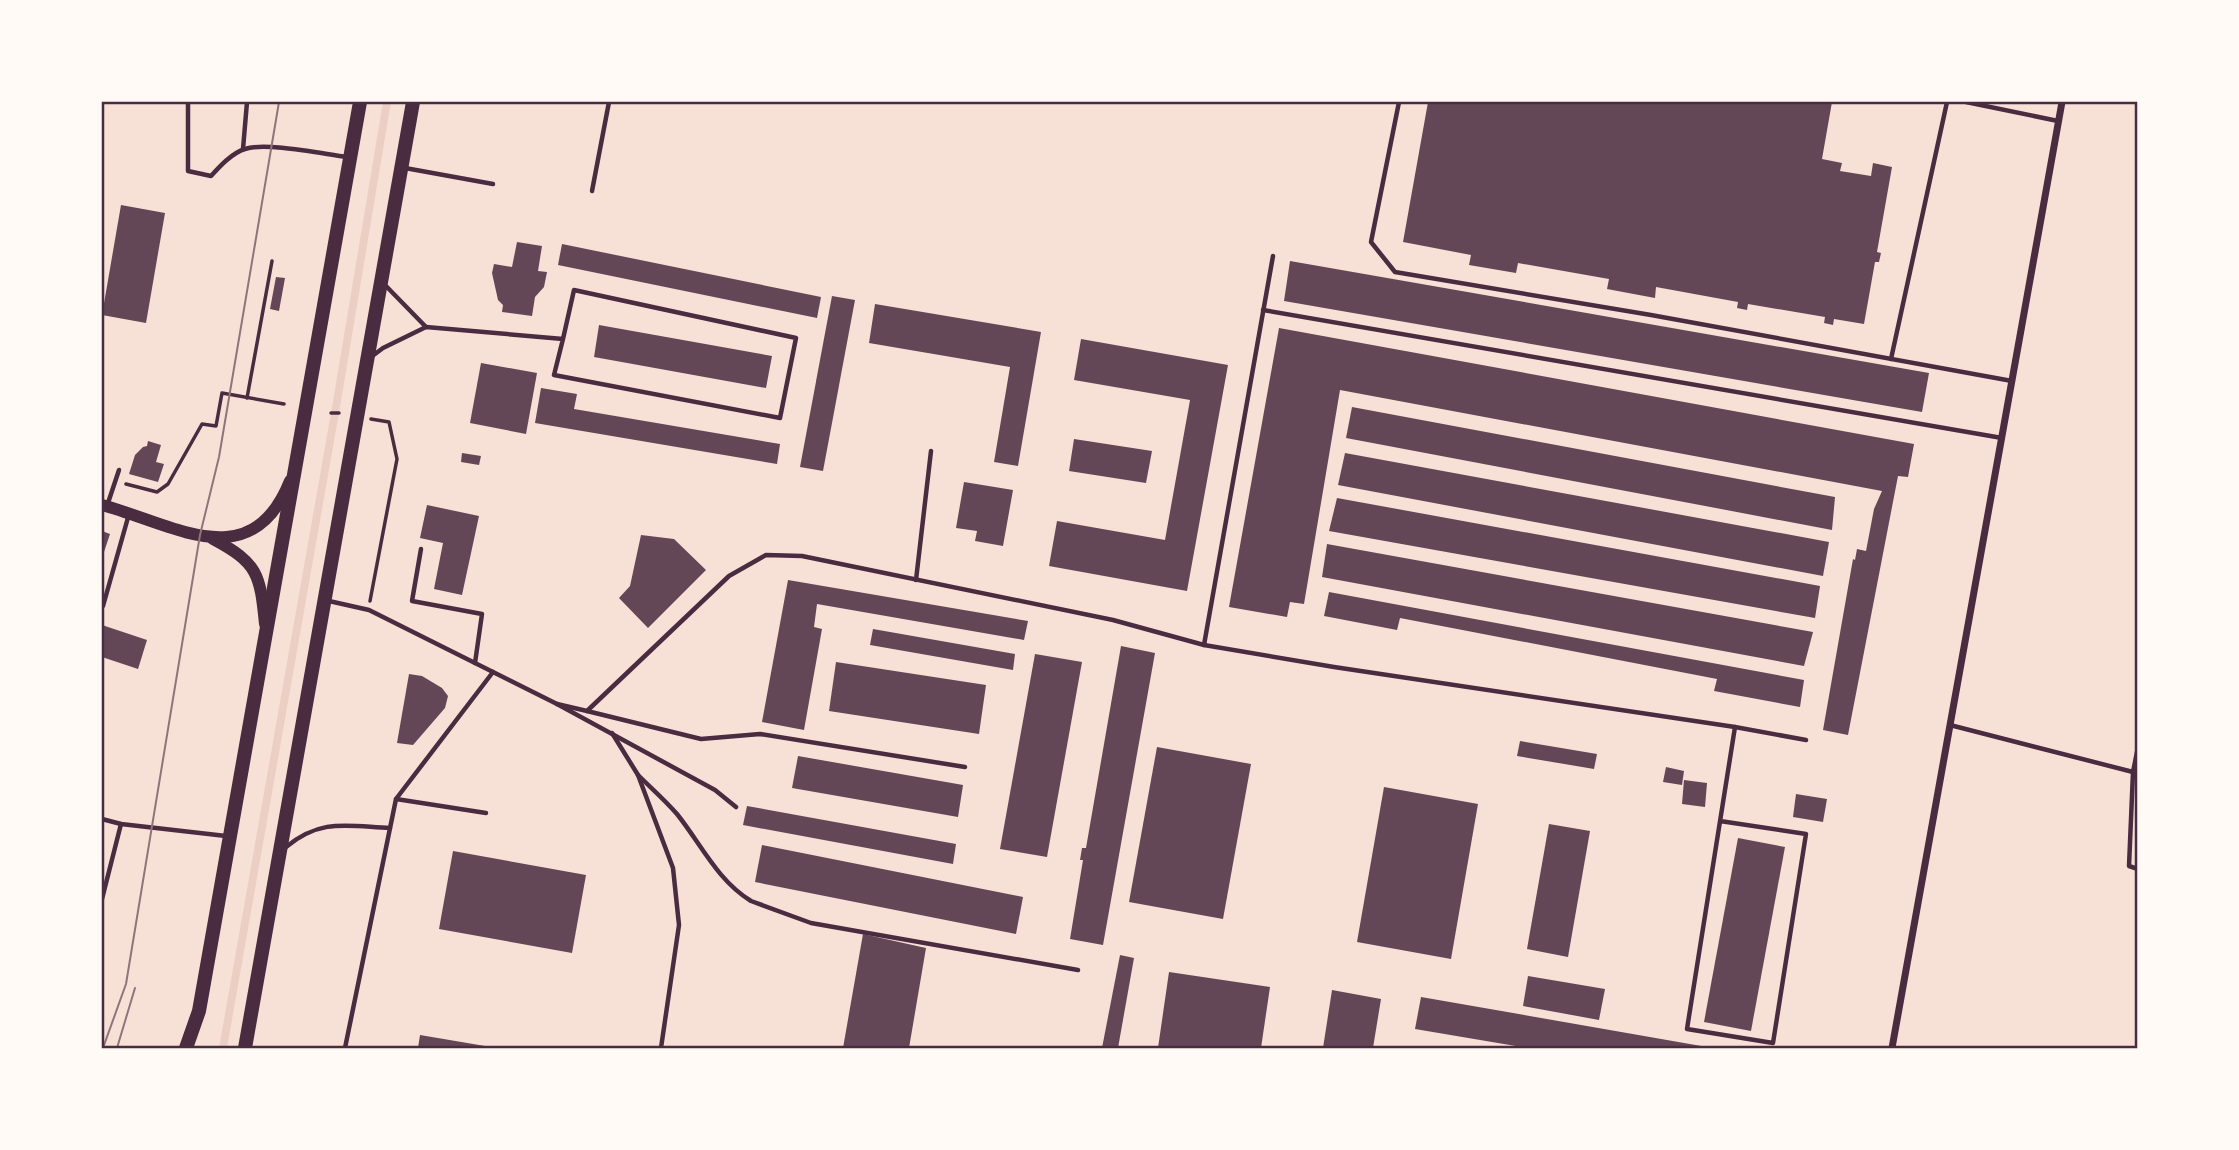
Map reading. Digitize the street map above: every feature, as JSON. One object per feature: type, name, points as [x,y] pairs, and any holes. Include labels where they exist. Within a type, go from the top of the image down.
[{"type":"main road","points":[[186,1048],[199,1012],[360,102]]},
{"type":"main road","points":[[247,1048],[413,102]]},
{"type":"street","points":[[1892,1048],[2062,102]]},
{"type":"street","points":[[209,537],[237,537],[251,532],[266,520],[286,490],[296,466]]},
{"type":"street","points":[[104,506],[209,537],[239,553],[251,565],[262,596],[266,636]]},
{"type":"lane","points":[[188,102],[188,172],[211,176],[219,166],[243,149],[258,147],[350,157]]},
{"type":"lane","points":[[243,149],[247,102]]},
{"type":"lane","points":[[592,191],[609,102]]},
{"type":"lane","points":[[1399,102],[1371,242],[1395,272],[1651,315],[2012,381]]},
{"type":"lane","points":[[1891,359],[1947,102]]},
{"type":"lane","points":[[1966,102],[2059,121]]},
{"type":"lane","points":[[401,168],[494,184]]},
{"type":"lane","points":[[1204,645],[1273,256]]},
{"type":"lane","points":[[382,279],[393,295],[426,327]]},
{"type":"lane","points":[[574,290],[796,338],[780,418],[554,375],[563,340],[574,290]]},
{"type":"lane","points":[[1264,310],[2001,438]]},
{"type":"lane","points":[[367,360],[391,344],[426,327],[563,340]]},
{"type":"lane","points":[[916,580],[931,451]]},
{"type":"lane","points":[[104,506],[119,470]]},
{"type":"lane","points":[[103,606],[129,513]]},
{"type":"lane","points":[[421,550],[412,601],[482,614],[475,663]]},
{"type":"lane","points":[[587,711],[729,576],[766,555],[802,556],[1113,620],[1204,645],[1806,740]]},
{"type":"lane","points":[[324,600],[369,610],[557,704],[715,790],[736,807]]},
{"type":"lane","points":[[345,1048],[396,799],[493,672]]},
{"type":"lane","points":[[557,704],[701,739],[760,734],[965,767]]},
{"type":"lane","points":[[1950,725],[2133,772]]},
{"type":"lane","points":[[1720,821],[1806,834],[1773,1043],[1687,1029],[1720,821],[1735,727]]},
{"type":"lane","points":[[612,733],[638,775],[673,867],[679,925],[661,1048]]},
{"type":"lane","points":[[2137,747],[2133,772],[2129,866],[2137,869]]},
{"type":"lane","points":[[638,775],[677,814],[711,863],[751,901],[811,923],[1078,971]]},
{"type":"lane","points":[[396,799],[486,813]]},
{"type":"lane","points":[[102,818],[121,824],[230,837]]},
{"type":"lane","points":[[102,899],[121,824]]},
{"type":"lane","points":[[280,852],[298,837],[315,828],[339,825],[390,828]]},
{"type":"path","points":[[247,398],[272,261]]},
{"type":"path","points":[[116,482],[157,492],[169,484],[202,424],[216,426],[222,393],[284,404]]},
{"type":"path","points":[[331,413],[339,413]]},
{"type":"path","points":[[369,610],[397,459],[389,422],[371,419]]},
{"type":"shaded area","points":[[383,102],[391,102],[339,413],[227,1048],[219,1048],[331,413]]},
{"type":"building","points":[[1428,102],[1832,102],[1822,159],[1842,163],[1840,171],[1871,176],[1873,163],[1892,167],[1877,252],[1881,253],[1879,262],[1875,262],[1864,324],[1834,319],[1833,325],[1824,323],[1825,317],[1748,304],[1747,310],[1737,308],[1738,302],[1656,287],[1655,298],[1607,289],[1609,279],[1518,263],[1516,273],[1469,265],[1471,255],[1403,242]]},
{"type":"building","points":[[121,205],[165,213],[146,323],[102,315]]},
{"type":"building","points":[[517,242],[542,246],[538,271],[547,272],[544,287],[535,297],[532,316],[502,312],[503,305],[498,300],[492,273],[494,264],[512,267]]},
{"type":"building","points":[[562,244],[821,297],[817,318],[558,265]]},
{"type":"building","points":[[1290,261],[1929,373],[1922,412],[1284,301]]},
{"type":"building","points":[[276,277],[285,278],[279,311],[270,309]]},
{"type":"building","points":[[832,296],[855,300],[823,471],[800,467]]},
{"type":"building","points":[[875,304],[1041,332],[1018,466],[994,462],[1010,367],[869,343]]},
{"type":"building","points":[[599,325],[772,356],[766,388],[594,357]]},
{"type":"building","points":[[1279,328],[1914,444],[1908,477],[1898,476],[1848,735],[1823,730],[1853,559],[1855,560],[1857,549],[1866,551],[1874,509],[1882,491],[1340,390],[1304,604],[1290,602],[1287,617],[1229,607]]},
{"type":"building","points":[[1081,339],[1228,365],[1187,591],[1049,566],[1057,521],[1165,540],[1190,400],[1074,380]]},
{"type":"building","points":[[481,363],[537,373],[526,434],[470,423]]},
{"type":"building","points":[[541,388],[577,394],[574,409],[780,444],[777,464],[535,423]]},
{"type":"building","points":[[1352,407],[1835,497],[1832,530],[1346,438]]},
{"type":"building","points":[[1074,439],[1152,451],[1146,483],[1069,471]]},
{"type":"building","points":[[148,441],[161,445],[156,462],[164,464],[158,482],[129,474],[135,455],[147,446]]},
{"type":"building","points":[[462,453],[481,456],[479,465],[461,462]]},
{"type":"building","points":[[1345,453],[1829,542],[1823,576],[1338,485]]},
{"type":"building","points":[[964,482],[1013,490],[1003,546],[975,541],[977,531],[956,528]]},
{"type":"building","points":[[1337,498],[1820,586],[1815,618],[1329,531]]},
{"type":"building","points":[[427,505],[479,516],[462,595],[434,589],[443,543],[420,538]]},
{"type":"building","points":[[102,531],[110,534],[102,558]]},
{"type":"building","points":[[641,535],[674,539],[706,570],[648,628],[619,598],[630,586]]},
{"type":"building","points":[[1327,544],[1813,632],[1804,666],[1322,577]]},
{"type":"building","points":[[788,580],[1028,621],[1024,640],[817,604],[814,627],[822,629],[804,730],[762,722]]},
{"type":"building","points":[[1329,592],[1804,680],[1800,707],[1714,691],[1717,679],[1400,618],[1397,630],[1324,616]]},
{"type":"building","points":[[102,625],[147,640],[138,669],[102,657]]},
{"type":"building","points":[[873,629],[1015,654],[1013,670],[870,645]]},
{"type":"building","points":[[1121,646],[1155,653],[1103,945],[1070,939],[1083,860],[1080,860],[1082,848],[1086,848]]},
{"type":"building","points":[[1035,654],[1082,662],[1047,857],[1000,849]]},
{"type":"building","points":[[836,662],[986,685],[979,734],[829,711]]},
{"type":"building","points":[[409,674],[422,676],[442,688],[448,696],[445,708],[413,745],[397,743]]},
{"type":"building","points":[[1520,741],[1597,754],[1594,769],[1517,756]]},
{"type":"building","points":[[1157,747],[1251,764],[1223,919],[1129,902]]},
{"type":"building","points":[[798,756],[963,785],[958,817],[792,788]]},
{"type":"building","points":[[1666,767],[1684,771],[1682,785],[1663,782]]},
{"type":"building","points":[[1684,780],[1707,783],[1705,807],[1682,804]]},
{"type":"building","points":[[1384,787],[1478,804],[1451,959],[1357,942]]},
{"type":"building","points":[[1796,794],[1827,799],[1823,822],[1793,817]]},
{"type":"building","points":[[747,806],[956,844],[953,864],[743,825]]},
{"type":"building","points":[[1549,824],[1590,831],[1568,957],[1527,949]]},
{"type":"building","points":[[1738,838],[1785,847],[1751,1031],[1704,1022]]},
{"type":"building","points":[[762,845],[1023,897],[1016,934],[755,882]]},
{"type":"building","points":[[453,851],[586,875],[572,953],[439,929]]},
{"type":"building","points":[[863,934],[926,948],[909,1048],[843,1048]]},
{"type":"building","points":[[1120,955],[1134,958],[1118,1048],[1102,1048]]},
{"type":"building","points":[[1169,972],[1270,987],[1261,1048],[1158,1048]]},
{"type":"building","points":[[1528,976],[1605,989],[1599,1020],[1523,1006]]},
{"type":"building","points":[[1332,990],[1381,999],[1373,1048],[1323,1048]]},
{"type":"building","points":[[1421,997],[1707,1048],[1528,1048],[1415,1029]]},
{"type":"building","points":[[420,1035],[491,1047],[491,1048],[418,1048]]},
{"type":"tram line","points":[[103,1048],[126,984],[200,535],[219,457],[279,102]]},
{"type":"tram line","points":[[117,1048],[135,988]]}]
